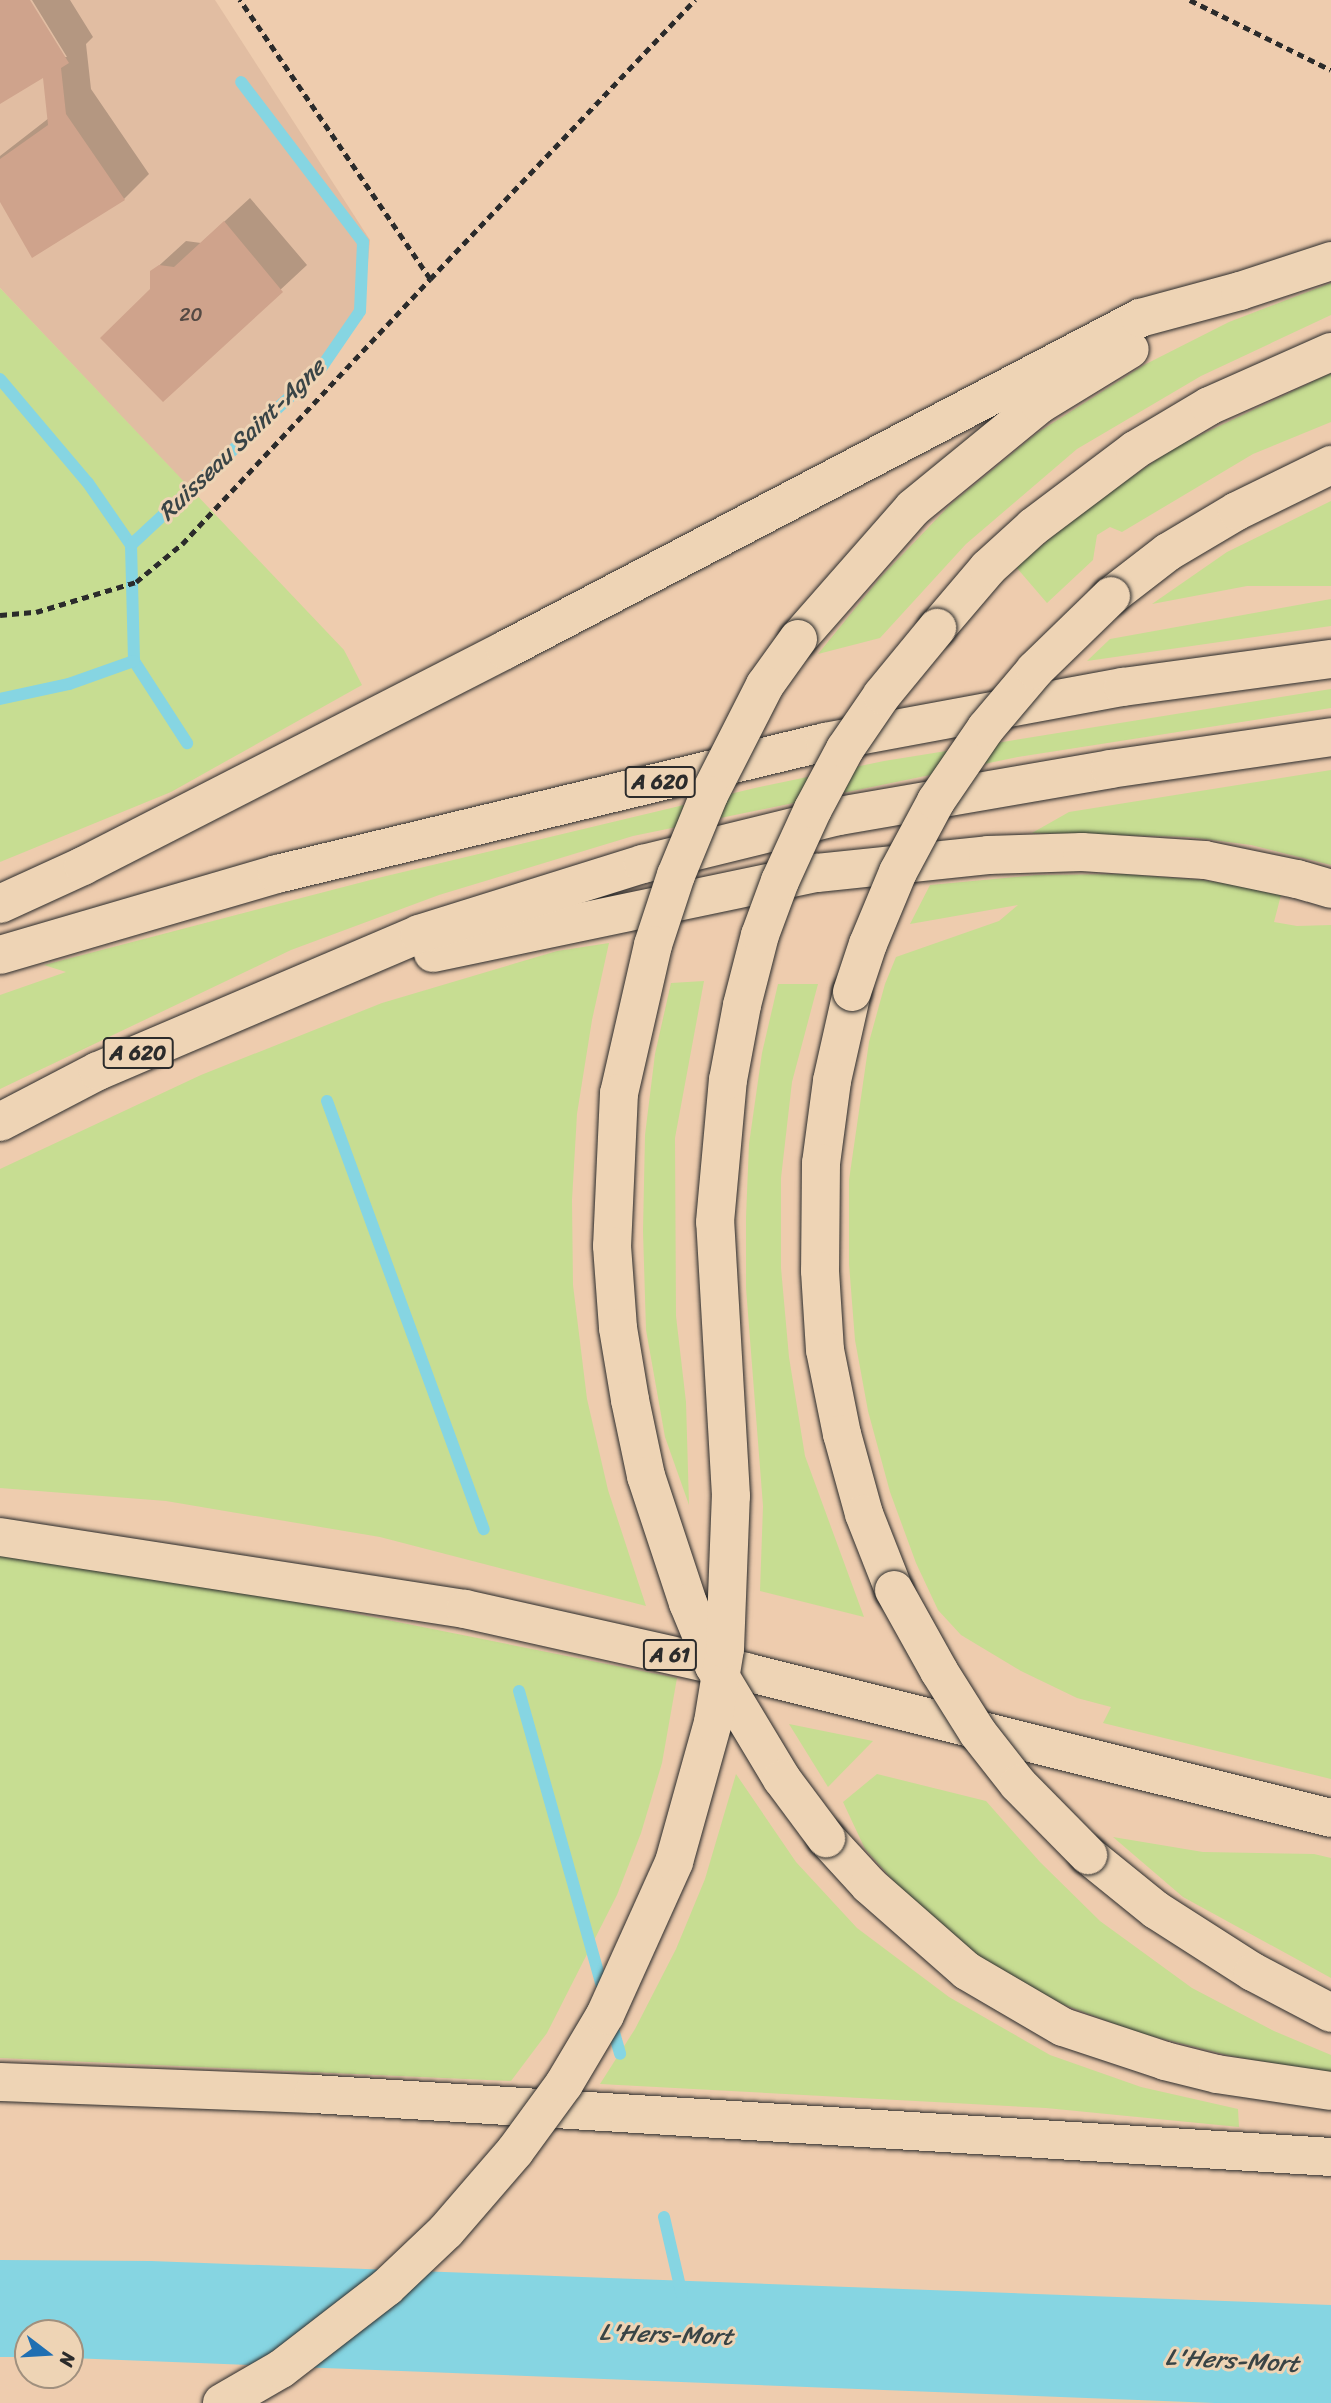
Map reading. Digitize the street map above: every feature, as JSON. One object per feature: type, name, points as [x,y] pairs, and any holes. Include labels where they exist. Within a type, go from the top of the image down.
[{"type":"highway","points":[[0,904],[83,866],[517,644],[1140,317],[1240,291],[1331,261]]},
{"type":"highway","points":[[1240,291],[1135,346],[1052,397],[969,459],[913,508],[798,639],[765,685],[709,794],[676,874],[653,945],[620,1093],[612,1246],[618,1328],[646,1476],[688,1604],[714,1666],[782,1779],[825,1838],[869,1885],[967,1971],[1003,1995],[1063,2027],[1165,2061],[1217,2074],[1331,2091]]},
{"type":"highway","points":[[222,2403],[281,2369],[387,2287],[446,2231],[515,2151],[564,2084],[605,2015],[674,1862],[713,1722],[725,1649],[731,1496],[716,1222],[726,1094],[742,1005],[760,935],[780,881],[813,809],[845,749],[882,695],[988,568],[1081,489],[1135,450],[1209,406],[1331,352]]},
{"type":"highway","points":[[1331,465],[1191,538],[1111,596],[1035,670],[986,728],[936,801],[898,872],[868,944],[852,992],[832,1081],[821,1163],[820,1270],[825,1350],[842,1434],[864,1514],[894,1590],[939,1671],[978,1733],[1017,1784],[1088,1855],[1156,1910],[1253,1972],[1331,2012]]},
{"type":"highway","name":"A 620","points":[[0,955],[276,874],[825,742],[1124,687],[1263,666],[1331,659]]},
{"type":"highway","name":"A 620","points":[[0,1122],[98,1071],[279,991],[419,934],[643,864],[839,816],[1111,769],[1331,737]]},
{"type":"highway","points":[[279,991],[474,943],[817,873],[988,855],[1082,852],[1205,860],[1297,879],[1331,889]]},
{"type":"highway","name":"A 61","points":[[0,1537],[465,1609],[746,1672],[1331,1818]]},
{"type":"highway","points":[[0,2082],[313,2094],[1331,2157]]},
{"type":"path","points":[[240,0],[430,279]]},
{"type":"path","points":[[0,615],[36,611],[136,582],[182,544],[695,0]]},
{"type":"path","points":[[1190,0],[1331,70]]},
{"type":"shaded area","points":[[0,0],[215,0],[370,240],[363,318],[196,495],[0,288]]},
{"type":"green space","points":[[1331,283],[1331,315],[1201,376],[1077,449],[966,544],[880,638],[818,654],[880,578],[951,504],[1037,433],[1144,365],[1229,322]]},
{"type":"green space","points":[[0,288],[344,650],[362,685],[171,792],[0,862]]},
{"type":"green space","points":[[1331,373],[1331,422],[1253,454],[1122,532],[1110,527],[1097,535],[1093,560],[1047,603],[1016,567],[1087,508],[1175,447]]},
{"type":"green space","points":[[1331,501],[1331,586],[1247,586],[1152,604],[1227,552]]},
{"type":"green space","points":[[1331,599],[1331,626],[1087,661],[1110,639]]},
{"type":"green space","points":[[1331,689],[1331,708],[1018,757],[633,836],[439,895],[291,950],[0,1089],[0,995],[66,972],[44,965],[382,877],[755,788],[884,761]]},
{"type":"green space","points":[[1331,770],[1331,865],[1251,845],[1189,837],[1032,833],[1069,812]]},
{"type":"green space","points":[[1124,874],[1202,880],[1264,889],[1281,895],[1274,922],[1297,926],[1331,925],[1331,1779],[1103,1723],[1111,1707],[1077,1698],[1021,1671],[961,1635],[938,1610],[916,1563],[890,1492],[868,1411],[855,1340],[849,1264],[849,1180],[869,1042],[885,984],[896,957],[999,921],[1018,905],[910,924],[930,885],[1036,875]]},
{"type":"green space","points":[[609,943],[592,1020],[577,1114],[572,1200],[573,1285],[587,1399],[608,1490],[646,1606],[380,1537],[166,1501],[0,1488],[0,1169],[201,1075],[382,1003],[557,951]]},
{"type":"green space","points":[[704,981],[675,1138],[676,1316],[686,1402],[689,1505],[665,1437],[646,1330],[643,1231],[645,1135],[655,1054],[671,983]]},
{"type":"green space","points":[[778,984],[818,984],[792,1082],[781,1178],[781,1268],[789,1357],[805,1456],[864,1617],[760,1591],[763,1506],[746,1288],[746,1217],[749,1144],[762,1053]]},
{"type":"green space","points":[[0,1556],[213,1585],[677,1678],[662,1763],[641,1833],[617,1895],[547,2033],[511,2081],[0,2058]]},
{"type":"green space","points":[[789,1724],[873,1741],[828,1787]]},
{"type":"green space","points":[[736,1774],[796,1862],[857,1928],[949,1997],[1050,2055],[1141,2087],[1238,2109],[1239,2127],[1046,2108],[600,2084],[635,2029],[676,1949],[705,1879]]},
{"type":"green space","points":[[877,1774],[986,1801],[1040,1862],[1100,1921],[1192,1988],[1274,2031],[1331,2055],[1331,2073],[1231,2056],[1139,2033],[1062,2004],[985,1961],[917,1907],[865,1849],[843,1802]]},
{"type":"green space","points":[[1113,1837],[1203,1852],[1314,1854],[1331,1858],[1331,1978],[1183,1897]]},
{"type":"water","name":"L'Hers-Mort","points":[[0,2260],[151,2261],[1331,2305],[1331,2403],[1215,2403],[84,2359],[84,2319],[14,2319],[14,2357],[0,2357]]},
{"type":"building","points":[[0,0],[30,0],[69,63],[61,68],[66,114],[125,200],[32,258],[0,202],[0,159],[48,125],[43,78],[0,104]]},
{"type":"building","points":[[224,221],[283,292],[163,402],[100,338],[150,289],[150,271],[159,265],[174,267]]},
{"type":"waterway","name":"Ruisseau Saint-Agne","points":[[131,545],[321,368],[360,311],[363,242],[241,82]]},
{"type":"waterway","name":"Ruisseau Saint-Agne","points":[[0,379],[88,483],[131,545],[134,661],[187,743]]},
{"type":"waterway","points":[[0,699],[69,684],[134,661]]},
{"type":"waterway","points":[[327,1101],[484,1529]]},
{"type":"waterway","points":[[519,1691],[604,1994]]},
{"type":"waterway","points":[[611,2022],[620,2054]]},
{"type":"waterway","points":[[664,2217],[682,2295]]}]
